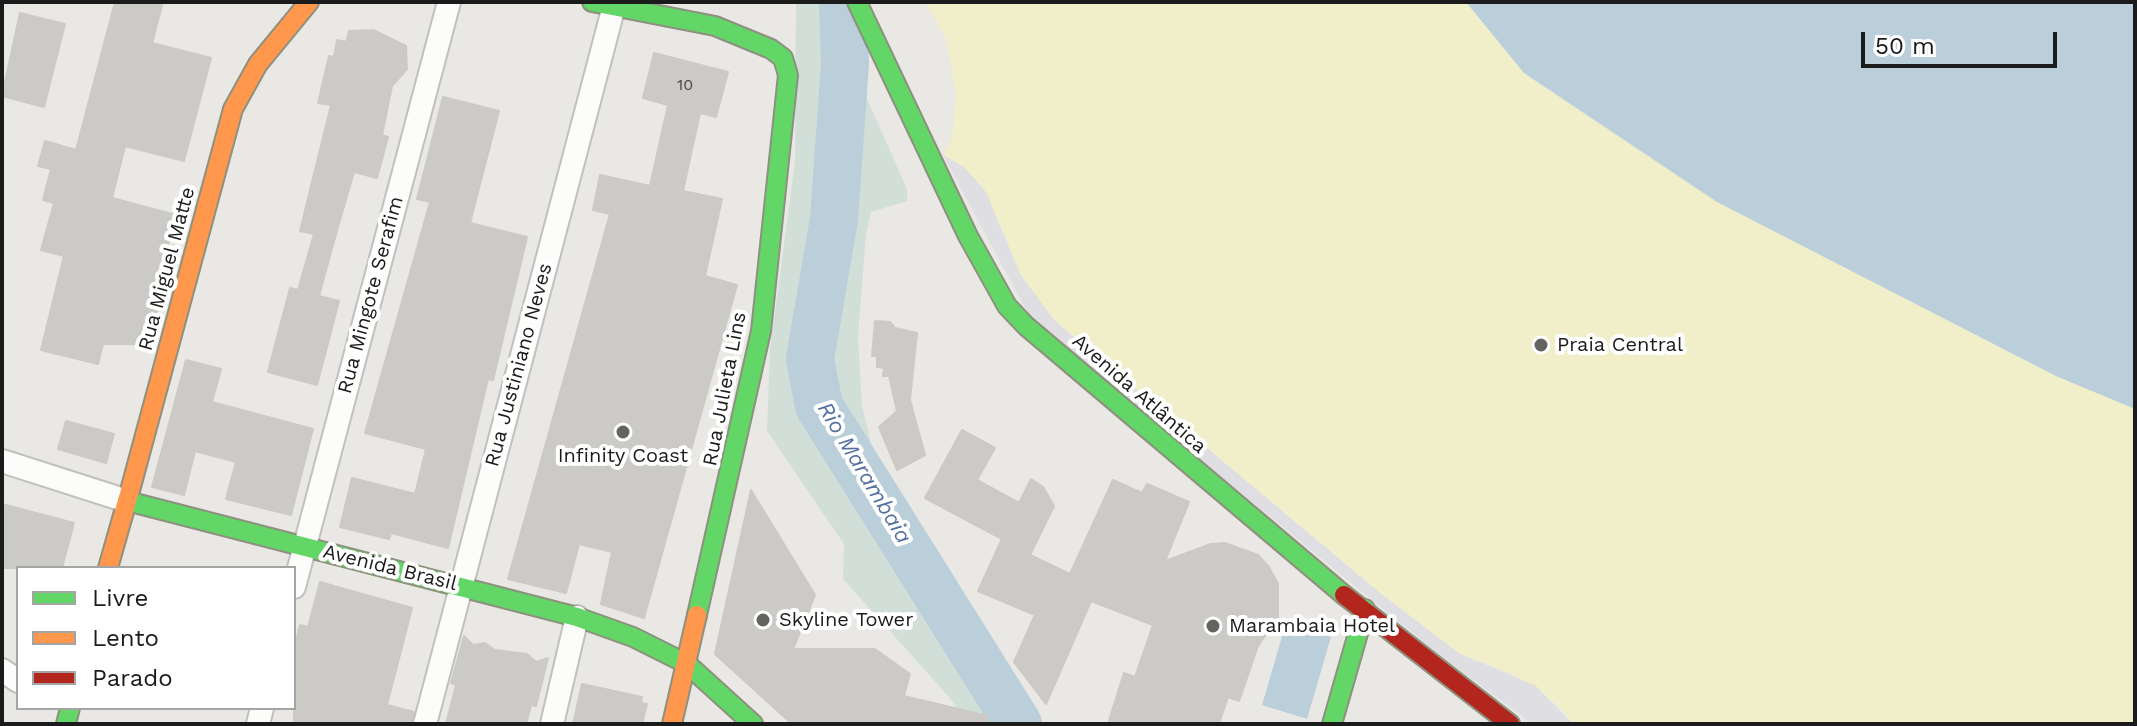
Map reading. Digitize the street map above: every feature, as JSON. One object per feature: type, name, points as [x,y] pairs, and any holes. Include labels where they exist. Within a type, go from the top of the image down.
[{"type":"main road","name":"Rua Miguel Matte","points":[[109,566],[233,109],[258,64],[309,2]]},
{"type":"main road","name":"Avenida Atlântica","points":[[857,2],[968,236],[1007,306],[1026,326],[1296,557],[1510,724]]},
{"type":"main road","name":"Rua Julieta Lins","points":[[603,4],[715,26],[771,49],[783,58],[788,75],[761,331],[672,724]]},
{"type":"main road","name":"Avenida Brasil","points":[[127,501],[577,617],[633,637],[687,664],[753,724]]},
{"type":"main road","points":[[1332,724],[1365,609]]},
{"type":"street","name":"Rua Mingote Serafim","points":[[296,580],[449,2]]},
{"type":"street","name":"Rua Justiniano Neves","points":[[425,724],[603,4]]},
{"type":"street","name":"Avenida Brasil","points":[[2,461],[127,501]]},
{"type":"street","points":[[552,724],[577,617]]},
{"type":"shaded area","points":[[796,2],[824,2],[907,189],[907,201],[871,212],[866,234],[858,336],[862,406],[877,468],[895,520],[942,589],[976,631],[1034,724],[968,724],[949,697],[843,579],[844,544],[767,431],[770,350],[795,161]]},
{"type":"shaded area","points":[[943,155],[964,167],[986,192],[1020,274],[1054,320],[1380,593],[1460,654],[1536,686],[1573,724],[1533,724],[1439,655],[1032,321]]},
{"type":"sand","name":"Praia Central","points":[[925,2],[1466,2],[1524,73],[1717,202],[2056,376],[2135,409],[2135,724],[1573,724],[1556,704],[1513,674],[1460,654],[1380,593],[1054,320],[1020,274],[1005,236],[943,155],[952,138],[956,93],[946,39]]},
{"type":"water","points":[[1466,2],[2135,2],[2135,409],[2056,376],[1717,202],[1524,73]]},
{"type":"water","points":[[1286,623],[1331,637],[1307,719],[1262,705]]},
{"type":"building","points":[[115,2],[163,2],[152,43],[211,58],[184,161],[125,146],[112,198],[176,215],[160,274],[160,302],[149,344],[103,344],[98,364],[41,350],[64,256],[41,250],[54,203],[43,200],[51,169],[38,166],[45,141],[76,150]]},
{"type":"building","points":[[20,13],[65,24],[44,107],[2,96]]},
{"type":"building","points":[[373,30],[406,46],[407,69],[392,86],[382,135],[388,137],[377,178],[354,172],[336,234],[319,296],[339,301],[317,385],[268,372],[290,288],[298,290],[314,234],[300,231],[331,105],[318,103],[329,56],[334,57],[337,40],[346,42],[349,31]]},
{"type":"building","name":"Infinity Coast","points":[[654,53],[728,72],[716,117],[700,113],[683,191],[722,199],[705,276],[737,285],[644,618],[601,604],[612,552],[579,544],[566,593],[508,579],[610,214],[593,210],[600,175],[650,186],[668,105],[643,98]]},
{"type":"building","points":[[443,97],[499,111],[470,223],[527,237],[493,380],[488,379],[448,548],[391,533],[389,539],[340,527],[352,478],[415,494],[426,449],[365,433],[430,202],[417,199]]},
{"type":"building","points":[[875,321],[890,322],[895,328],[917,333],[910,400],[925,455],[897,470],[879,427],[897,411],[889,376],[883,376],[884,368],[877,367],[877,356],[872,356]]},
{"type":"building","points":[[186,360],[221,369],[212,402],[313,429],[291,515],[226,499],[236,462],[195,451],[184,495],[152,487]]},
{"type":"building","points":[[66,421],[114,434],[106,463],[58,449]]},
{"type":"building","points":[[962,430],[995,448],[977,480],[1019,503],[1031,479],[1043,487],[1054,506],[1030,555],[1070,574],[1113,480],[1142,493],[1147,484],[1189,502],[1165,561],[1211,544],[1225,543],[1258,555],[1269,567],[1278,584],[1278,617],[1258,646],[1239,701],[1228,697],[1219,724],[1108,724],[1124,673],[1135,677],[1153,625],[1091,601],[1046,704],[1014,662],[1035,615],[978,591],[1002,539],[925,498]]},
{"type":"building","points":[[751,490],[815,595],[793,649],[875,649],[910,674],[904,696],[988,716],[987,724],[792,724],[715,654]]},
{"type":"building","points":[[2,504],[74,523],[63,566],[2,568]]},
{"type":"building","points":[[320,582],[412,608],[387,705],[414,712],[411,724],[294,724],[296,641],[300,625],[308,627]]},
{"type":"building","points":[[464,636],[473,645],[485,643],[495,650],[527,654],[536,662],[548,658],[536,706],[531,705],[526,724],[446,724],[456,685],[451,683]]},
{"type":"building","points":[[582,684],[642,697],[641,703],[647,704],[642,724],[573,724]]},
{"type":"waterway","name":"Rio Marambaia","points":[[843,2],[845,64],[834,219],[810,359],[819,406],[1018,724]]},
{"type":"traffic: fast","points":[[592,2],[715,26],[771,49],[783,58],[788,75],[761,331],[697,615]]},
{"type":"traffic: fast","points":[[857,2],[968,236],[1007,306],[1026,326],[1344,595]]},
{"type":"traffic: fast","points":[[128,498],[127,501],[577,617],[633,637],[687,664],[753,724]]},
{"type":"traffic: fast","points":[[1332,724],[1365,609]]},
{"type":"traffic: fast","points":[[66,724],[70,710]]},
{"type":"traffic: slow","points":[[128,498],[233,109],[258,64],[309,2]]},
{"type":"traffic: slow","points":[[109,566],[127,501]]},
{"type":"traffic: slow","points":[[672,724],[697,615]]},
{"type":"traffic: jam","points":[[1344,595],[1510,724]]},
{"type":"place","name":"Praia Central","points":[[1541,345]]},
{"type":"place","name":"Infinity Coast","points":[[623,432]]},
{"type":"place","name":"Skyline Tower","points":[[763,620]]},
{"type":"place","name":"Marambaia Hotel","points":[[1213,626]]}]
